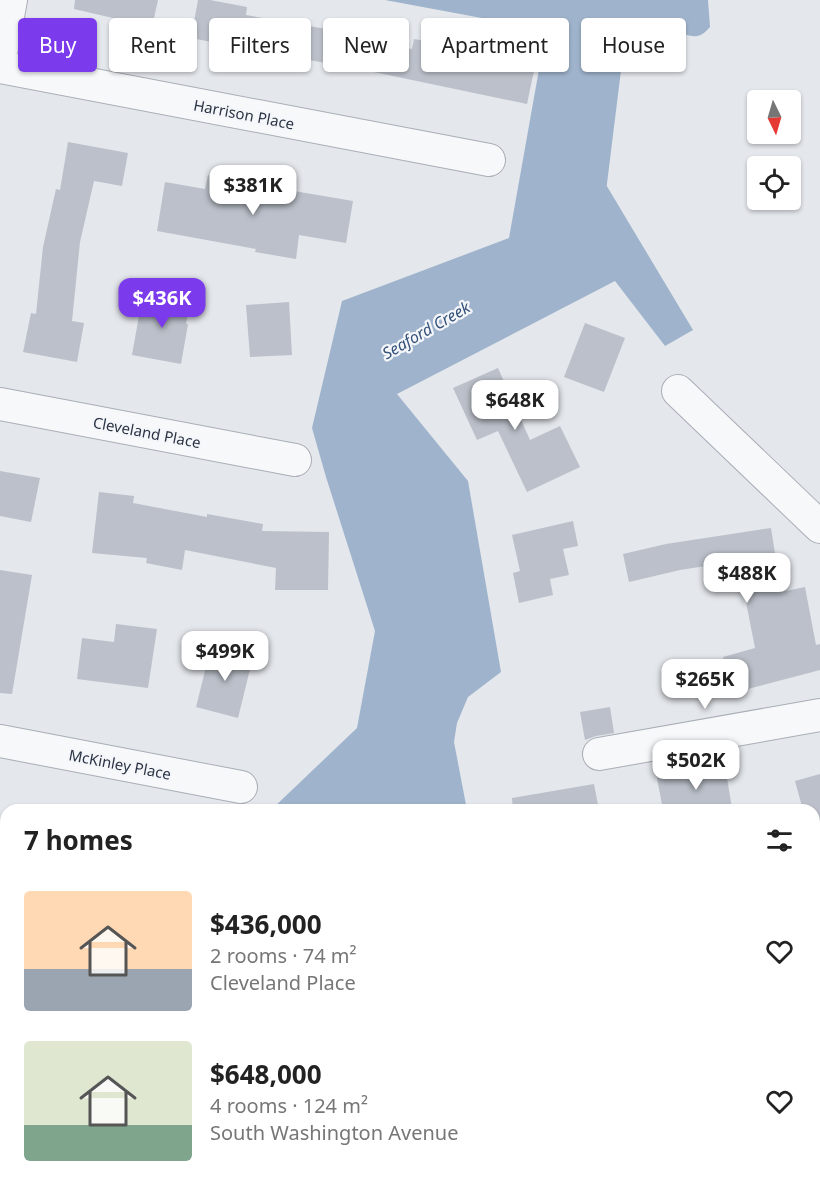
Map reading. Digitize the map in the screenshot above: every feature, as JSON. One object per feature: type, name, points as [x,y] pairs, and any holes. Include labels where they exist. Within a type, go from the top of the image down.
[{"type":"street","points":[[0,59],[11,0]]},
{"type":"street","name":"Harrison Place","points":[[0,67],[489,160]]},
{"type":"street","points":[[678,392],[820,527]]},
{"type":"street","name":"Cleveland Place","points":[[0,404],[295,460]]},
{"type":"street","points":[[599,754],[820,715]]},
{"type":"street","name":"McKinley Place","points":[[0,741],[241,787]]},
{"type":"water","points":[[385,0],[708,0],[710,27],[701,35],[696,36],[686,34],[686,18],[581,18],[581,72],[613,72],[587,119],[602,178],[693,330],[665,346],[615,281],[397,394],[468,481],[501,672],[468,697],[457,723],[454,742],[466,804],[277,804],[357,728],[375,631],[312,428],[342,301],[509,238],[539,72],[569,72],[569,18],[482,18]]},
{"type":"building","points":[[75,0],[158,0],[154,18],[113,18],[74,9]]},
{"type":"building","points":[[198,0],[210,0],[247,7],[246,15],[263,18],[209,18],[209,41],[197,39],[197,18],[195,18]]},
{"type":"building","points":[[311,26],[323,28],[323,62],[311,60]]},
{"type":"building","points":[[414,39],[421,40],[421,72],[534,72],[527,104],[374,72],[409,72],[409,48],[412,49]]},
{"type":"building","points":[[68,142],[128,153],[122,186],[94,181],[80,242],[72,321],[84,323],[77,362],[23,352],[31,313],[36,314],[43,247],[56,189],[60,190]]},
{"type":"building","points":[[208,175],[353,201],[346,243],[299,235],[296,259],[255,252],[256,249],[157,231],[165,182],[205,189]]},
{"type":"building","points":[[143,293],[190,301],[181,364],[132,355]]},
{"type":"building","points":[[289,302],[292,355],[250,357],[246,305]]},
{"type":"building","points":[[585,323],[625,338],[604,392],[564,377]]},
{"type":"building","points":[[498,368],[530,440],[560,426],[580,467],[527,492],[498,431],[477,440],[453,388]]},
{"type":"building","points":[[0,471],[40,478],[31,522],[0,516]]},
{"type":"building","points":[[99,492],[134,496],[133,503],[207,517],[207,514],[263,524],[262,531],[329,532],[328,590],[275,590],[276,568],[185,550],[182,570],[146,563],[147,558],[92,553]]},
{"type":"building","points":[[573,521],[578,546],[563,549],[569,575],[550,579],[553,595],[519,603],[513,573],[520,571],[512,535]]},
{"type":"building","points":[[771,528],[781,592],[805,587],[816,645],[820,644],[820,670],[733,693],[723,657],[755,648],[738,561],[680,570],[629,582],[623,554],[666,544]]},
{"type":"building","points":[[0,570],[32,575],[12,694],[0,693]]},
{"type":"building","points":[[116,624],[157,629],[148,688],[77,679],[82,638],[114,642]]},
{"type":"building","points":[[211,647],[253,657],[238,718],[196,707]]},
{"type":"building","points":[[610,707],[614,733],[585,740],[580,712]]},
{"type":"building","points":[[725,766],[731,804],[662,804],[657,778]]},
{"type":"building","points":[[820,774],[820,804],[801,804],[795,781]]},
{"type":"building","points":[[594,784],[598,804],[512,804],[512,798]]},
{"type":"waterway","name":"Seaford Creek","points":[[580,194],[604,0]]}]
